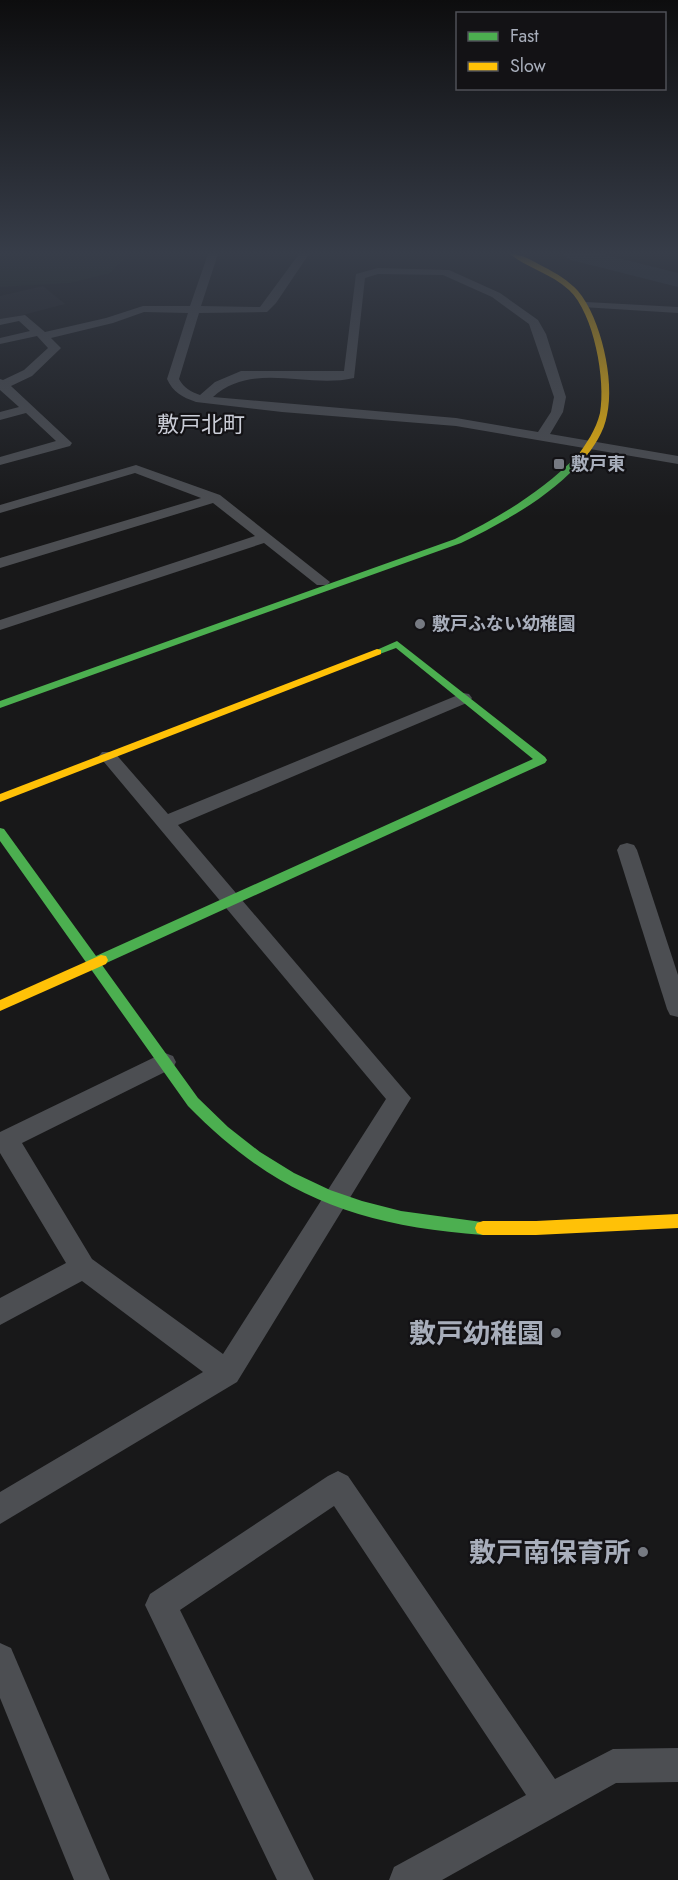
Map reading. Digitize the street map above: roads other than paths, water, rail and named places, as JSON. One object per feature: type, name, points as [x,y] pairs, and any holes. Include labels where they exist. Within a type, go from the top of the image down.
[{"type":"street","points":[[0,462],[65,444],[1,384],[28,373],[55,348],[49,342]]},
{"type":"street","points":[[184,342],[173,379],[177,387],[187,395],[202,399],[456,422],[678,460]]},
{"type":"street","points":[[202,399],[219,385],[241,375],[350,375],[353,342]]},
{"type":"street","points":[[542,342],[560,397],[557,412],[542,436]]},
{"type":"street","points":[[0,705],[458,541],[495,524],[554,485],[591,446],[603,418],[605,393],[597,342]]},
{"type":"street","points":[[0,416],[28,408]]},
{"type":"street","points":[[0,509],[136,470],[215,498],[322,582]]},
{"type":"street","points":[[0,563],[215,498]]},
{"type":"street","points":[[0,625],[265,538]]},
{"type":"street","points":[[0,798],[397,644],[541,760],[0,1006]]},
{"type":"street","points":[[165,823],[464,698]]},
{"type":"street","points":[[0,1509],[227,1373],[399,1098],[108,756]]},
{"type":"street","points":[[0,832],[193,1102],[224,1135],[262,1162],[336,1199],[393,1219],[446,1227],[501,1229],[678,1221]]},
{"type":"street","points":[[627,850],[671,967],[678,1009]]},
{"type":"street","points":[[165,1062],[4,1142],[82,1267],[227,1373]]},
{"type":"street","points":[[0,1312],[82,1267]]},
{"type":"street","points":[[296,1880],[161,1605],[338,1486],[550,1801]]},
{"type":"street","points":[[0,1659],[92,1880]]},
{"type":"street","points":[[407,1880],[613,1766],[678,1765]]},
{"type":"place","name":"敷戸東","points":[[559,464]]},
{"type":"place","name":"敷戸ふない幼稚園","points":[[420,624]]},
{"type":"place","name":"敷戸幼稚園","points":[[556,1333]]},
{"type":"place","name":"敷戸南保育所","points":[[643,1552]]},
{"type":"district","name":"敷戸北町","points":[[201,424]]}]
